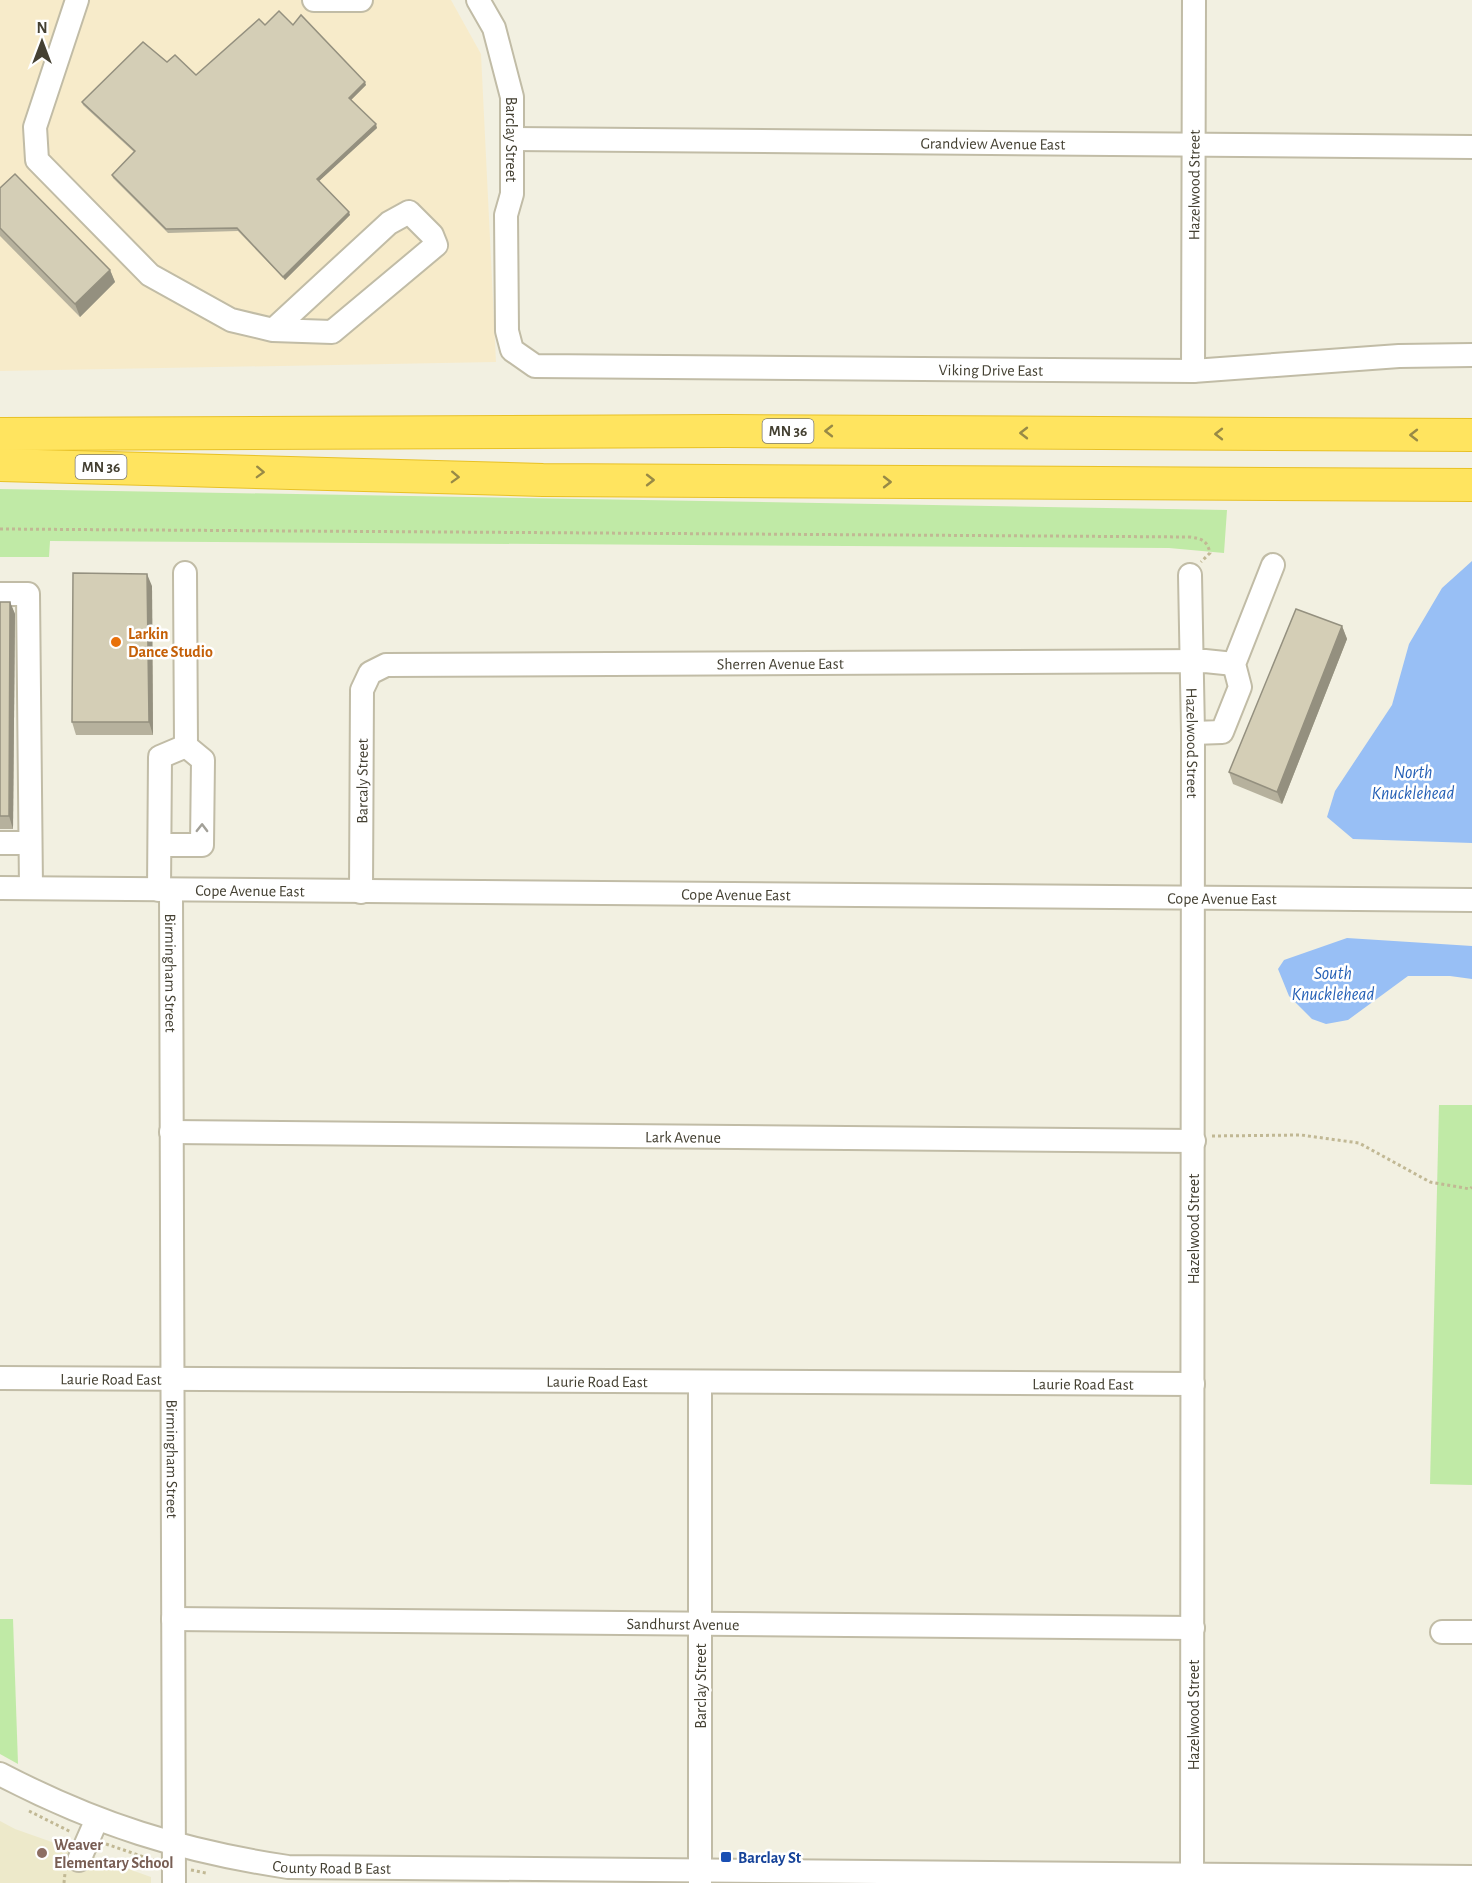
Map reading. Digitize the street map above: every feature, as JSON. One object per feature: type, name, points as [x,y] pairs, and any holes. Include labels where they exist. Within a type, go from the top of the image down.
[{"type":"highway","points":[[0,420],[103,433]]},
{"type":"highway","name":"MN 36","points":[[0,434],[727,431],[1472,435]]},
{"type":"highway","name":"MN 36","points":[[0,465],[567,480],[1472,485]]},
{"type":"highway","points":[[0,477],[202,471]]},
{"type":"street","points":[[77,0],[35,127],[37,160],[150,275],[231,320],[273,330],[332,332],[436,245],[432,235],[409,212],[389,223],[273,330]]},
{"type":"street","points":[[314,0],[361,0]]},
{"type":"street","name":"Barclay Street","points":[[478,0],[494,28],[512,97],[512,194],[506,215],[507,331],[512,351]]},
{"type":"street","name":"Hazelwood Street","points":[[1193,371],[1194,0]]},
{"type":"street","name":"Barclay Street","points":[[502,64],[497,95],[498,194],[506,215]]},
{"type":"street","name":"Grandview Avenue East","points":[[513,139],[1472,147]]},
{"type":"street","name":"Viking Drive East","points":[[512,351],[535,366],[1193,371],[1399,356],[1472,355]]},
{"type":"street","points":[[1193,733],[1222,732],[1240,687],[1234,664],[1273,565]]},
{"type":"street","points":[[160,845],[202,845],[203,760],[186,746],[185,573]]},
{"type":"street","name":"Hazelwood Street","points":[[1190,575],[1193,898],[1200,1139],[1193,1384],[1192,1880]]},
{"type":"street","points":[[0,594],[28,594],[31,888]]},
{"type":"street","name":"Sherren Avenue East","points":[[370,673],[386,665],[1192,662],[1234,664]]},
{"type":"street","name":"Barcaly Street","points":[[361,892],[362,690],[370,673]]},
{"type":"street","name":"Birmingham Street","points":[[174,1883],[171,1132],[165,891],[160,845],[160,757],[186,746]]},
{"type":"street","points":[[0,843],[30,843]]},
{"type":"street","name":"Cope Avenue East","points":[[0,888],[1472,900]]},
{"type":"street","name":"Lark Avenue","points":[[171,1132],[1200,1139]]},
{"type":"street","name":"Laurie Road East","points":[[0,1378],[1193,1384]]},
{"type":"street","name":"Barclay Street","points":[[700,1382],[700,1878]]},
{"type":"street","name":"Sandhurst Avenue","points":[[173,1619],[1193,1628]]},
{"type":"street","points":[[1442,1632],[1472,1632]]},
{"type":"street","name":"County Road B East","points":[[0,1774],[97,1820],[174,1845],[226,1858],[288,1867],[700,1878],[1192,1880],[1472,1877]]},
{"type":"street","points":[[80,1860],[97,1820]]},
{"type":"path","points":[[0,529],[1190,537],[1203,539],[1210,553],[1190,575]]},
{"type":"path","points":[[1200,1139],[1300,1135],[1359,1143],[1430,1182],[1472,1187]]},
{"type":"shaded area","points":[[0,0],[451,0],[481,54],[496,362],[0,371]]},
{"type":"shaded area","name":"Weaver Elementary School","points":[[0,1821],[15,1829],[151,1877],[151,1883],[0,1883]]},
{"type":"green space","points":[[0,489],[1227,510],[1224,553],[1169,548],[50,541],[49,557],[0,557]]},
{"type":"green space","points":[[1439,1105],[1472,1105],[1472,1485],[1430,1484]]},
{"type":"green space","points":[[0,1619],[13,1619],[18,1764],[0,1754]]},
{"type":"water","name":"North Knucklehead","points":[[1472,561],[1472,843],[1353,839],[1327,817],[1335,791],[1392,705],[1409,644],[1442,588]]},
{"type":"water","name":"South Knucklehead","points":[[1347,938],[1472,946],[1472,979],[1450,976],[1408,976],[1348,1020],[1326,1024],[1312,1019],[1289,996],[1278,969],[1284,960]]},
{"type":"building","points":[[279,11],[293,25],[301,15],[365,82],[349,98],[376,124],[317,179],[349,212],[283,277],[237,228],[166,229],[112,175],[135,151],[82,102],[143,42],[167,62],[175,55],[196,75],[259,19],[265,25]]},
{"type":"building","points":[[15,174],[110,270],[75,304],[0,228],[0,188]]},
{"type":"building","points":[[73,573],[147,574],[149,722],[72,722]]},
{"type":"building","points":[[0,602],[10,602],[9,816],[0,816]]},
{"type":"building","points":[[1296,609],[1342,626],[1277,792],[1229,772]]},
{"type":"place","name":"Larkin Dance Studio","points":[[116,642]]},
{"type":"place","name":"Weaver Elementary School","points":[[42,1853]]},
{"type":"place","name":"Barclay St","points":[[726,1857]]}]
